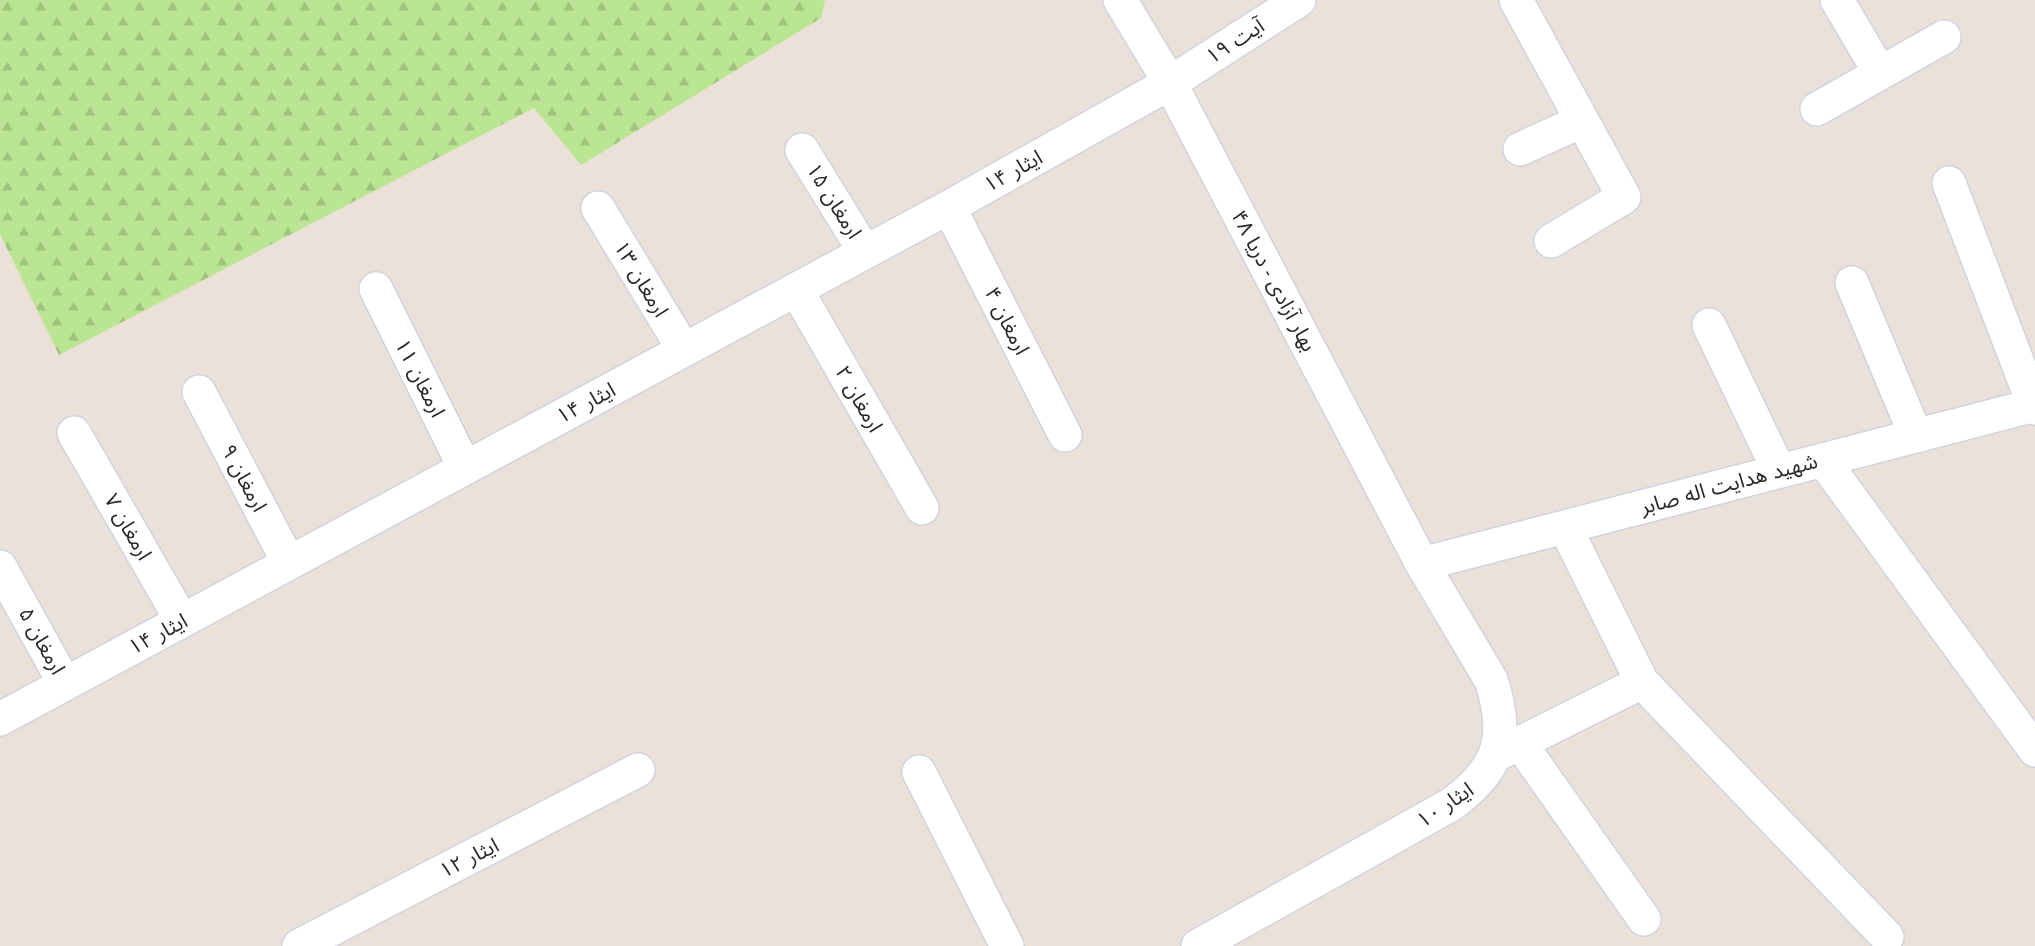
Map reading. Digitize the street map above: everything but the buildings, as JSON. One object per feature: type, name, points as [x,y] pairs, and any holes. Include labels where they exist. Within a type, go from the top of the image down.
[{"type":"street","name":"بهار آزادی - دریا ۴۸","points":[[1120,0],[1170,83],[1422,564]]},
{"type":"street","name":"آیت ۱۹","points":[[1170,83],[1299,0]]},
{"type":"street","points":[[1515,0],[1624,197],[1551,241]]},
{"type":"street","points":[[1837,0],[1880,74]]},
{"type":"street","points":[[1817,109],[1944,37]]},
{"type":"street","name":"ایثار ۱۴","points":[[0,719],[949,207],[1170,83]]},
{"type":"street","points":[[1520,149],[1582,121]]},
{"type":"street","name":"ارمغان ۱۵","points":[[802,150],[865,252]]},
{"type":"street","points":[[1949,183],[2034,406]]},
{"type":"street","name":"ارمغان ۴","points":[[949,207],[1065,435]]},
{"type":"street","name":"ارمغان ۱۳","points":[[598,208],[684,350]]},
{"type":"street","points":[[1852,283],[1916,436]]},
{"type":"street","name":"ارمغان ۱۱","points":[[376,289],[465,468]]},
{"type":"street","name":"ارمغان ۲","points":[[796,290],[922,508]]},
{"type":"street","points":[[1709,326],[1779,471]]},
{"type":"street","name":"ارمغان ۹","points":[[199,392],[289,563]]},
{"type":"street","name":"شهید هدایت اله صابر","points":[[1422,564],[2034,406]]},
{"type":"street","name":"ارمغان ۷","points":[[74,433],[182,621]]},
{"type":"street","points":[[1823,460],[2035,750]]},
{"type":"street","points":[[1565,527],[1642,682],[1887,937]]},
{"type":"street","name":"ایثار ۱۰","points":[[1198,946],[1452,804],[1473,789],[1508,749],[1500,743],[1501,730],[1496,693],[1491,680],[1422,564]]},
{"type":"street","name":"ارمغان ۵","points":[[0,567],[65,684]]},
{"type":"street","points":[[1642,682],[1508,749],[1644,919]]},
{"type":"street","name":"ایثار ۱۲","points":[[299,946],[638,770]]},
{"type":"street","points":[[919,772],[1007,946]]},
{"type":"green space","points":[[0,0],[825,0],[821,18],[581,165],[534,108],[59,355],[0,234]]}]
